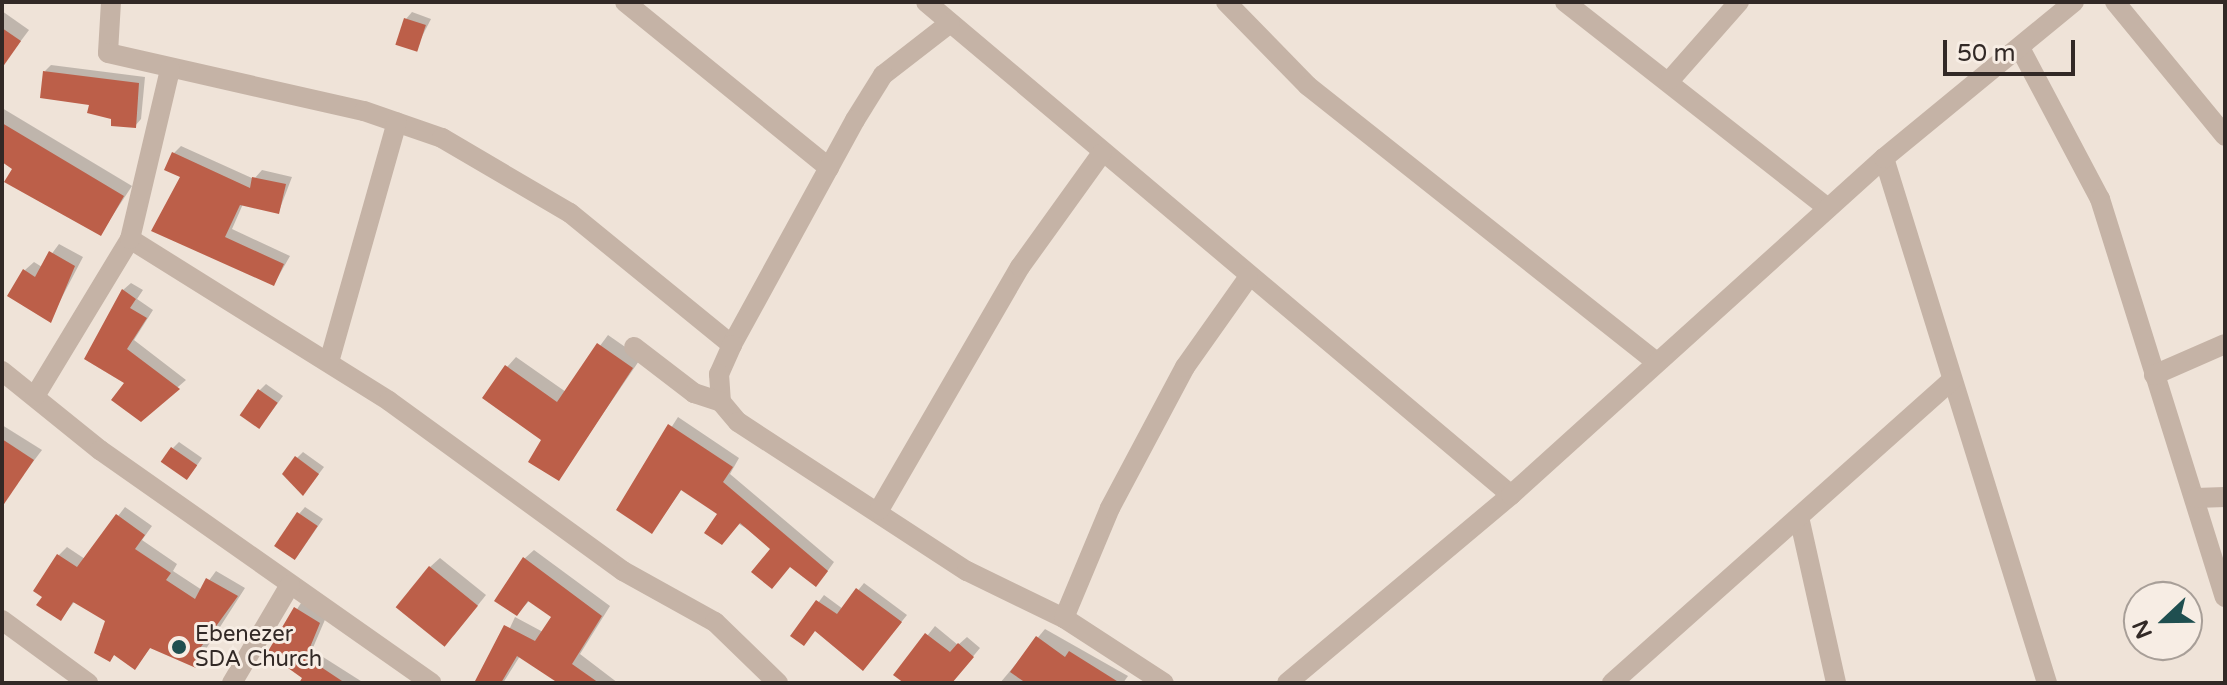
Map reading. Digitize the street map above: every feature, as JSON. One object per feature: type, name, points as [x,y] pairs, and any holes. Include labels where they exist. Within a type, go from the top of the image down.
[{"type":"street","points":[[111,2],[108,53],[397,122],[499,166],[558,205],[732,345]]},
{"type":"street","points":[[625,2],[829,168]]},
{"type":"street","points":[[926,2],[1248,278],[1511,495]]},
{"type":"street","points":[[1226,2],[1308,86],[1655,361]]},
{"type":"street","points":[[1565,2],[1671,79],[1828,208]]},
{"type":"street","points":[[1671,79],[1739,2]]},
{"type":"street","points":[[1287,683],[1511,495],[1655,361],[1884,158],[2074,2]]},
{"type":"street","points":[[2115,2],[2225,136]]},
{"type":"street","points":[[721,402],[719,374],[732,345],[883,75],[950,23]]},
{"type":"street","points":[[2020,48],[2100,199],[2225,597]]},
{"type":"street","points":[[35,396],[130,239],[170,70]]},
{"type":"street","points":[[329,362],[397,122]]},
{"type":"street","points":[[879,510],[950,383],[982,344],[1020,267],[1102,153]]},
{"type":"street","points":[[1884,158],[2047,683]]},
{"type":"street","points":[[130,239],[329,362],[623,571],[715,622],[778,683]]},
{"type":"street","points":[[1064,618],[1110,508],[1185,367],[1248,278]]},
{"type":"street","points":[[2154,375],[2225,344]]},
{"type":"street","points":[[634,347],[694,393],[721,402],[738,422],[879,510],[976,576],[1064,618],[1164,683]]},
{"type":"street","points":[[2,371],[290,585],[431,683]]},
{"type":"street","points":[[1612,683],[1952,380]]},
{"type":"street","points":[[2196,498],[2225,497]]},
{"type":"street","points":[[1799,517],[1836,683]]},
{"type":"street","points":[[232,683],[290,585]]},
{"type":"street","points":[[2,620],[88,683]]},
{"type":"building","points":[[404,18],[426,25],[417,52],[395,45]]},
{"type":"building","points":[[2,28],[21,41],[2,68]]},
{"type":"building","points":[[43,71],[139,83],[136,128],[111,126],[111,119],[87,113],[89,105],[40,98]]},
{"type":"building","points":[[2,123],[124,196],[101,236],[4,182],[12,169],[2,162]]},
{"type":"building","points":[[172,152],[250,188],[252,177],[286,184],[279,214],[240,205],[225,237],[284,264],[274,286],[151,231],[180,177],[164,170]]},
{"type":"building","points":[[49,251],[75,266],[51,323],[7,296],[23,269],[35,277]]},
{"type":"building","points":[[122,289],[136,299],[130,308],[147,318],[127,349],[180,389],[141,422],[111,400],[124,383],[84,359]]},
{"type":"building","points":[[597,343],[633,368],[559,481],[528,462],[541,440],[482,398],[505,365],[557,402]]},
{"type":"building","points":[[258,389],[278,403],[259,429],[240,415]]},
{"type":"building","points":[[668,424],[733,467],[723,482],[828,571],[816,587],[790,567],[772,589],[751,572],[770,549],[740,523],[722,545],[704,533],[717,514],[681,490],[652,534],[616,510]]},
{"type":"building","points":[[2,439],[34,460],[2,507]]},
{"type":"building","points":[[171,447],[197,465],[187,480],[161,462]]},
{"type":"building","points":[[295,456],[319,474],[303,496],[282,474]]},
{"type":"building","points":[[297,512],[318,526],[295,560],[274,546]]},
{"type":"building","points":[[116,514],[145,535],[135,549],[171,573],[166,580],[195,599],[206,578],[238,596],[198,651],[204,654],[196,668],[150,648],[135,670],[114,655],[110,662],[94,653],[105,621],[73,602],[61,621],[36,605],[42,597],[33,591],[57,554],[77,567]]},
{"type":"building","points":[[523,557],[602,616],[572,664],[599,683],[558,683],[517,656],[501,683],[474,683],[504,625],[535,641],[551,617],[528,601],[517,616],[494,601]]},
{"type":"building","points":[[429,566],[478,606],[445,647],[396,607]]},
{"type":"building","points":[[856,588],[902,622],[863,671],[815,631],[804,646],[790,636],[816,600],[837,614]]},
{"type":"building","points":[[294,607],[320,623],[306,657],[345,683],[299,683],[302,678],[267,653]]},
{"type":"building","points":[[925,633],[950,652],[958,643],[974,657],[952,683],[904,683],[893,675]]},
{"type":"building","points":[[1036,636],[1065,657],[1069,651],[1120,683],[1026,683],[1010,672]]},
{"type":"place","name":"Ebenezer SDA Church","points":[[179,647]]}]
